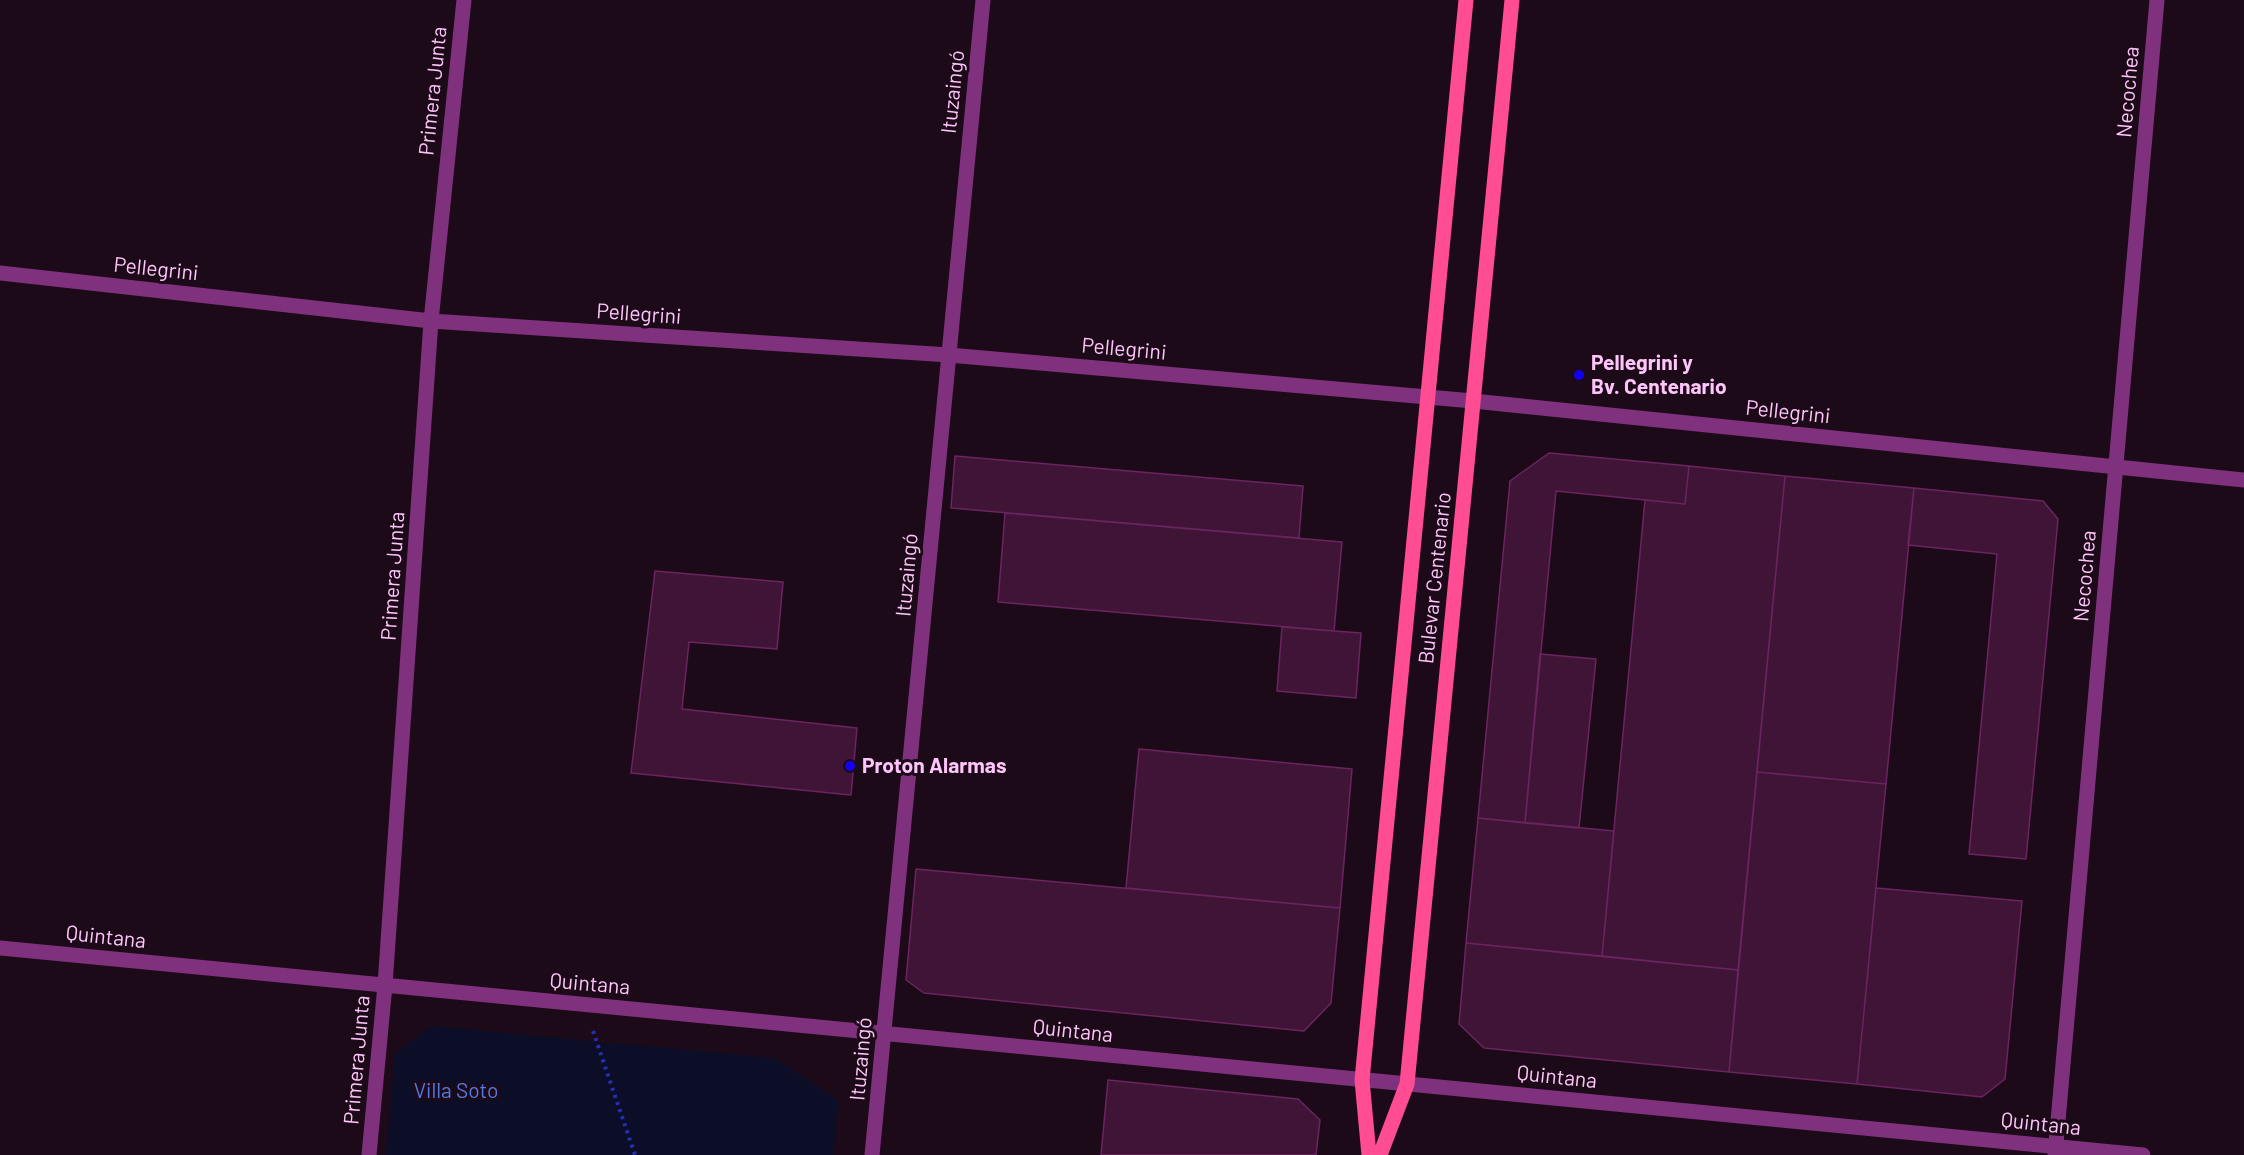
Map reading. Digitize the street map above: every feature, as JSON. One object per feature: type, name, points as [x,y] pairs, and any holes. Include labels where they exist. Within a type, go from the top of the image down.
[{"type":"main road","name":"Bulevar Centenario","points":[[1369,1155],[1362,1080],[1466,0]]},
{"type":"main road","name":"Bulevar Centenario","points":[[1380,1155],[1407,1084],[1512,0]]},
{"type":"street","name":"Primera Junta","points":[[369,1155],[385,985],[431,321],[464,0]]},
{"type":"street","name":"Ituzaingó","points":[[872,1155],[983,0]]},
{"type":"street","name":"Necochea","points":[[2056,1151],[2157,0]]},
{"type":"street","name":"Pellegrini","points":[[0,273],[431,321],[949,355],[1428,397],[2244,480]]},
{"type":"street","name":"Quintana","points":[[0,948],[1407,1084],[2056,1151],[2142,1155]]},
{"type":"path","points":[[584,1004],[635,1155]]},
{"type":"green space","name":"Villa Soto","points":[[432,1026],[775,1058],[838,1100],[833,1155],[386,1155],[395,1053]]},
{"type":"building","points":[[1549,453],[1689,466],[1685,504],[1556,491],[1525,823],[1478,818],[1510,481]]},
{"type":"building","points":[[955,456],[1303,486],[1299,538],[951,508]]},
{"type":"building","points":[[1689,466],[1785,476],[1738,970],[1602,956],[1645,500],[1685,504]]},
{"type":"building","points":[[1785,476],[1914,488],[1886,784],[1757,772]]},
{"type":"building","points":[[1914,488],[2043,501],[2058,519],[2026,859],[1969,854],[1997,554],[1908,545]]},
{"type":"building","points":[[1005,513],[1342,542],[1334,631],[998,602]]},
{"type":"building","points":[[655,571],[783,582],[777,649],[689,642],[682,709],[857,728],[851,795],[631,773]]},
{"type":"building","points":[[1282,627],[1361,633],[1356,698],[1277,691]]},
{"type":"building","points":[[1540,654],[1596,659],[1579,828],[1525,823]]},
{"type":"building","points":[[1139,749],[1352,769],[1340,908],[1126,888]]},
{"type":"building","points":[[1757,772],[1886,784],[1857,1084],[1729,1072]]},
{"type":"building","points":[[1478,818],[1614,831],[1602,956],[1466,943]]},
{"type":"building","points":[[916,869],[1340,908],[1331,1003],[1304,1031],[924,993],[906,980]]},
{"type":"building","points":[[1876,888],[2022,901],[2005,1079],[1982,1097],[1857,1084]]},
{"type":"building","points":[[1466,943],[1738,970],[1729,1072],[1484,1048],[1459,1024]]},
{"type":"building","points":[[1108,1080],[1298,1099],[1320,1120],[1316,1155],[1101,1155]]},
{"type":"place","name":"Pellegrini y Bv. Centenario","points":[[1579,375]]},
{"type":"place","name":"Proton Alarmas","points":[[850,766]]}]
